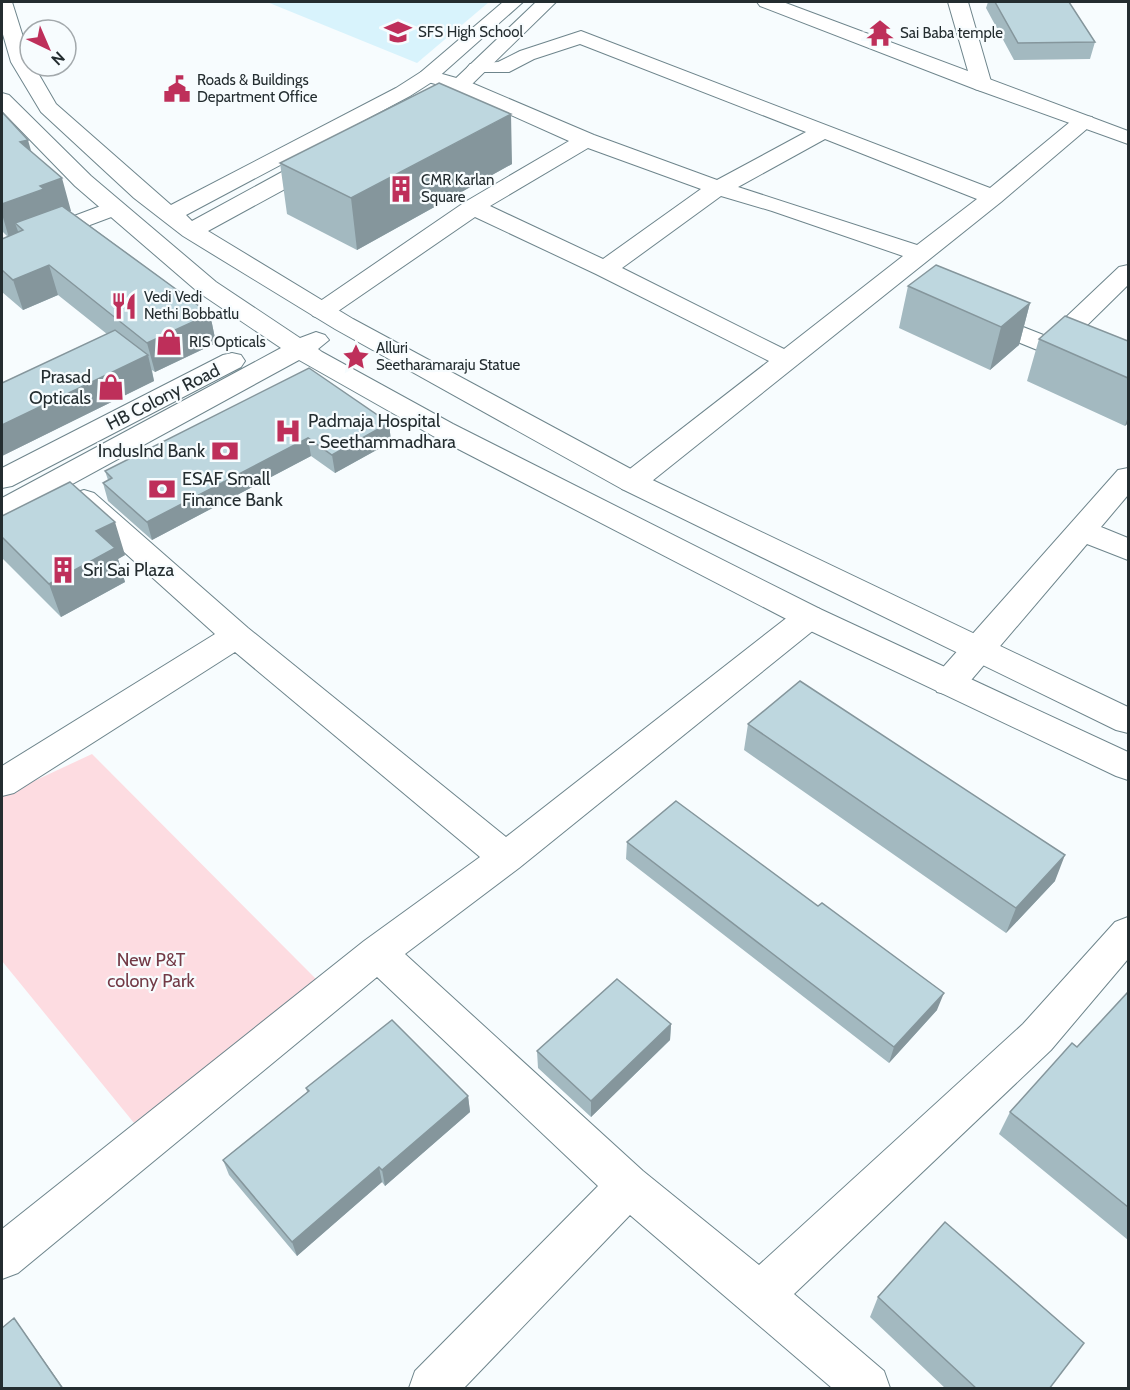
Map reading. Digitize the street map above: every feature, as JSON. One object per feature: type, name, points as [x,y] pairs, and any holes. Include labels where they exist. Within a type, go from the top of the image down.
[{"type":"street","points":[[2,2],[21,62],[48,108],[169,215],[191,231],[333,318],[632,482],[1128,721]]},
{"type":"street","points":[[169,215],[403,92],[428,76],[514,2]]},
{"type":"street","points":[[399,118],[460,85],[546,2]]},
{"type":"street","points":[[958,2],[982,85]]},
{"type":"street","points":[[776,3],[982,85],[1128,138]]},
{"type":"street","points":[[477,68],[502,68],[527,55],[581,37],[993,197]]},
{"type":"street","points":[[428,76],[460,85],[586,140],[718,188],[920,254]]},
{"type":"street","points":[[2,99],[83,181],[207,287],[290,342],[443,430],[809,617],[1128,768]]},
{"type":"street","points":[[632,482],[785,359],[898,284],[920,254],[1084,122]]},
{"type":"street","points":[[605,268],[718,188],[822,132]]},
{"type":"street","name":"HB Colony Road","points":[[2,479],[290,342],[333,318],[473,207],[586,140]]},
{"type":"street","points":[[191,231],[338,151]]},
{"type":"street","points":[[473,207],[605,268],[785,359]]},
{"type":"street","points":[[2,251],[114,208]]},
{"type":"street","points":[[1050,347],[1128,272]]},
{"type":"street","points":[[963,311],[1128,379]]},
{"type":"street","points":[[2,510],[61,478],[290,342]]},
{"type":"street","points":[[949,683],[1128,477]]},
{"type":"street","points":[[61,478],[237,636],[506,858]]},
{"type":"street","points":[[1082,530],[1128,550]]},
{"type":"street","points":[[2,1257],[378,953],[506,858],[809,617]]},
{"type":"street","points":[[2,783],[237,636]]},
{"type":"street","points":[[760,1295],[1037,1037],[1128,933]]},
{"type":"street","points":[[378,953],[628,1186],[760,1295],[867,1389]]},
{"type":"street","points":[[432,1389],[628,1186]]},
{"type":"shaded area","name":"SFS High School","points":[[267,2],[489,2],[417,63]]},
{"type":"green space","name":"New P&T colony Park","points":[[92,754],[318,981],[134,1123],[2,961],[2,796]]},
{"type":"building","points":[[995,2],[1069,2],[1095,42],[1018,43]]},
{"type":"building","points":[[439,83],[511,114],[351,198],[280,163]]},
{"type":"building","points":[[2,112],[28,140],[20,142],[62,178],[40,186],[44,189],[2,204]]},
{"type":"building","points":[[62,206],[210,314],[147,343],[49,265],[13,280],[2,270],[2,239],[23,230],[15,223]]},
{"type":"building","points":[[936,265],[1030,303],[1001,327],[908,286]]},
{"type":"building","points":[[1065,316],[1128,341],[1128,378],[1039,339]]},
{"type":"building","points":[[115,330],[148,355],[2,425],[2,383]]},
{"type":"building","points":[[309,368],[389,423],[332,455],[308,438],[147,522],[103,483],[112,478],[105,471]]},
{"type":"building","points":[[70,482],[115,522],[96,531],[115,548],[49,584],[2,537],[2,516]]},
{"type":"building","points":[[800,681],[1065,855],[1016,908],[748,724]]},
{"type":"building","points":[[676,801],[818,906],[822,903],[944,993],[894,1047],[627,842]]},
{"type":"building","points":[[617,979],[671,1024],[591,1101],[537,1051]]},
{"type":"building","points":[[1128,992],[1128,1207],[1010,1112],[1072,1043],[1077,1047]]},
{"type":"building","points":[[392,1020],[468,1096],[382,1170],[379,1167],[292,1242],[223,1160],[309,1091],[306,1088]]},
{"type":"building","points":[[945,1222],[1084,1343],[1049,1389],[977,1389],[878,1297]]},
{"type":"building","points":[[14,1318],[63,1389],[2,1389],[2,1328]]},
{"type":"place","name":"SFS High School","points":[[398,32]]},
{"type":"place","name":"Sai Baba temple","points":[[880,33]]},
{"type":"place","name":"Roads & Buildings Department Office","points":[[177,89]]},
{"type":"place","name":"CMR Karlan Square","points":[[401,189]]},
{"type":"place","name":"Vedi Vedi Nethi Bobbatlu","points":[[124,306]]},
{"type":"place","name":"RIS Opticals","points":[[169,342]]},
{"type":"place","name":"Alluri Seetharamaraju Statue","points":[[356,357]]},
{"type":"place","name":"Prasad Opticals","points":[[111,387]]},
{"type":"place","name":"Padmaja Hospital - Seethammadhara","points":[[288,431]]},
{"type":"place","name":"IndusInd Bank","points":[[225,451]]},
{"type":"place","name":"ESAF Small Finance Bank","points":[[162,489]]},
{"type":"place","name":"Sri Sai Plaza","points":[[63,570]]}]
